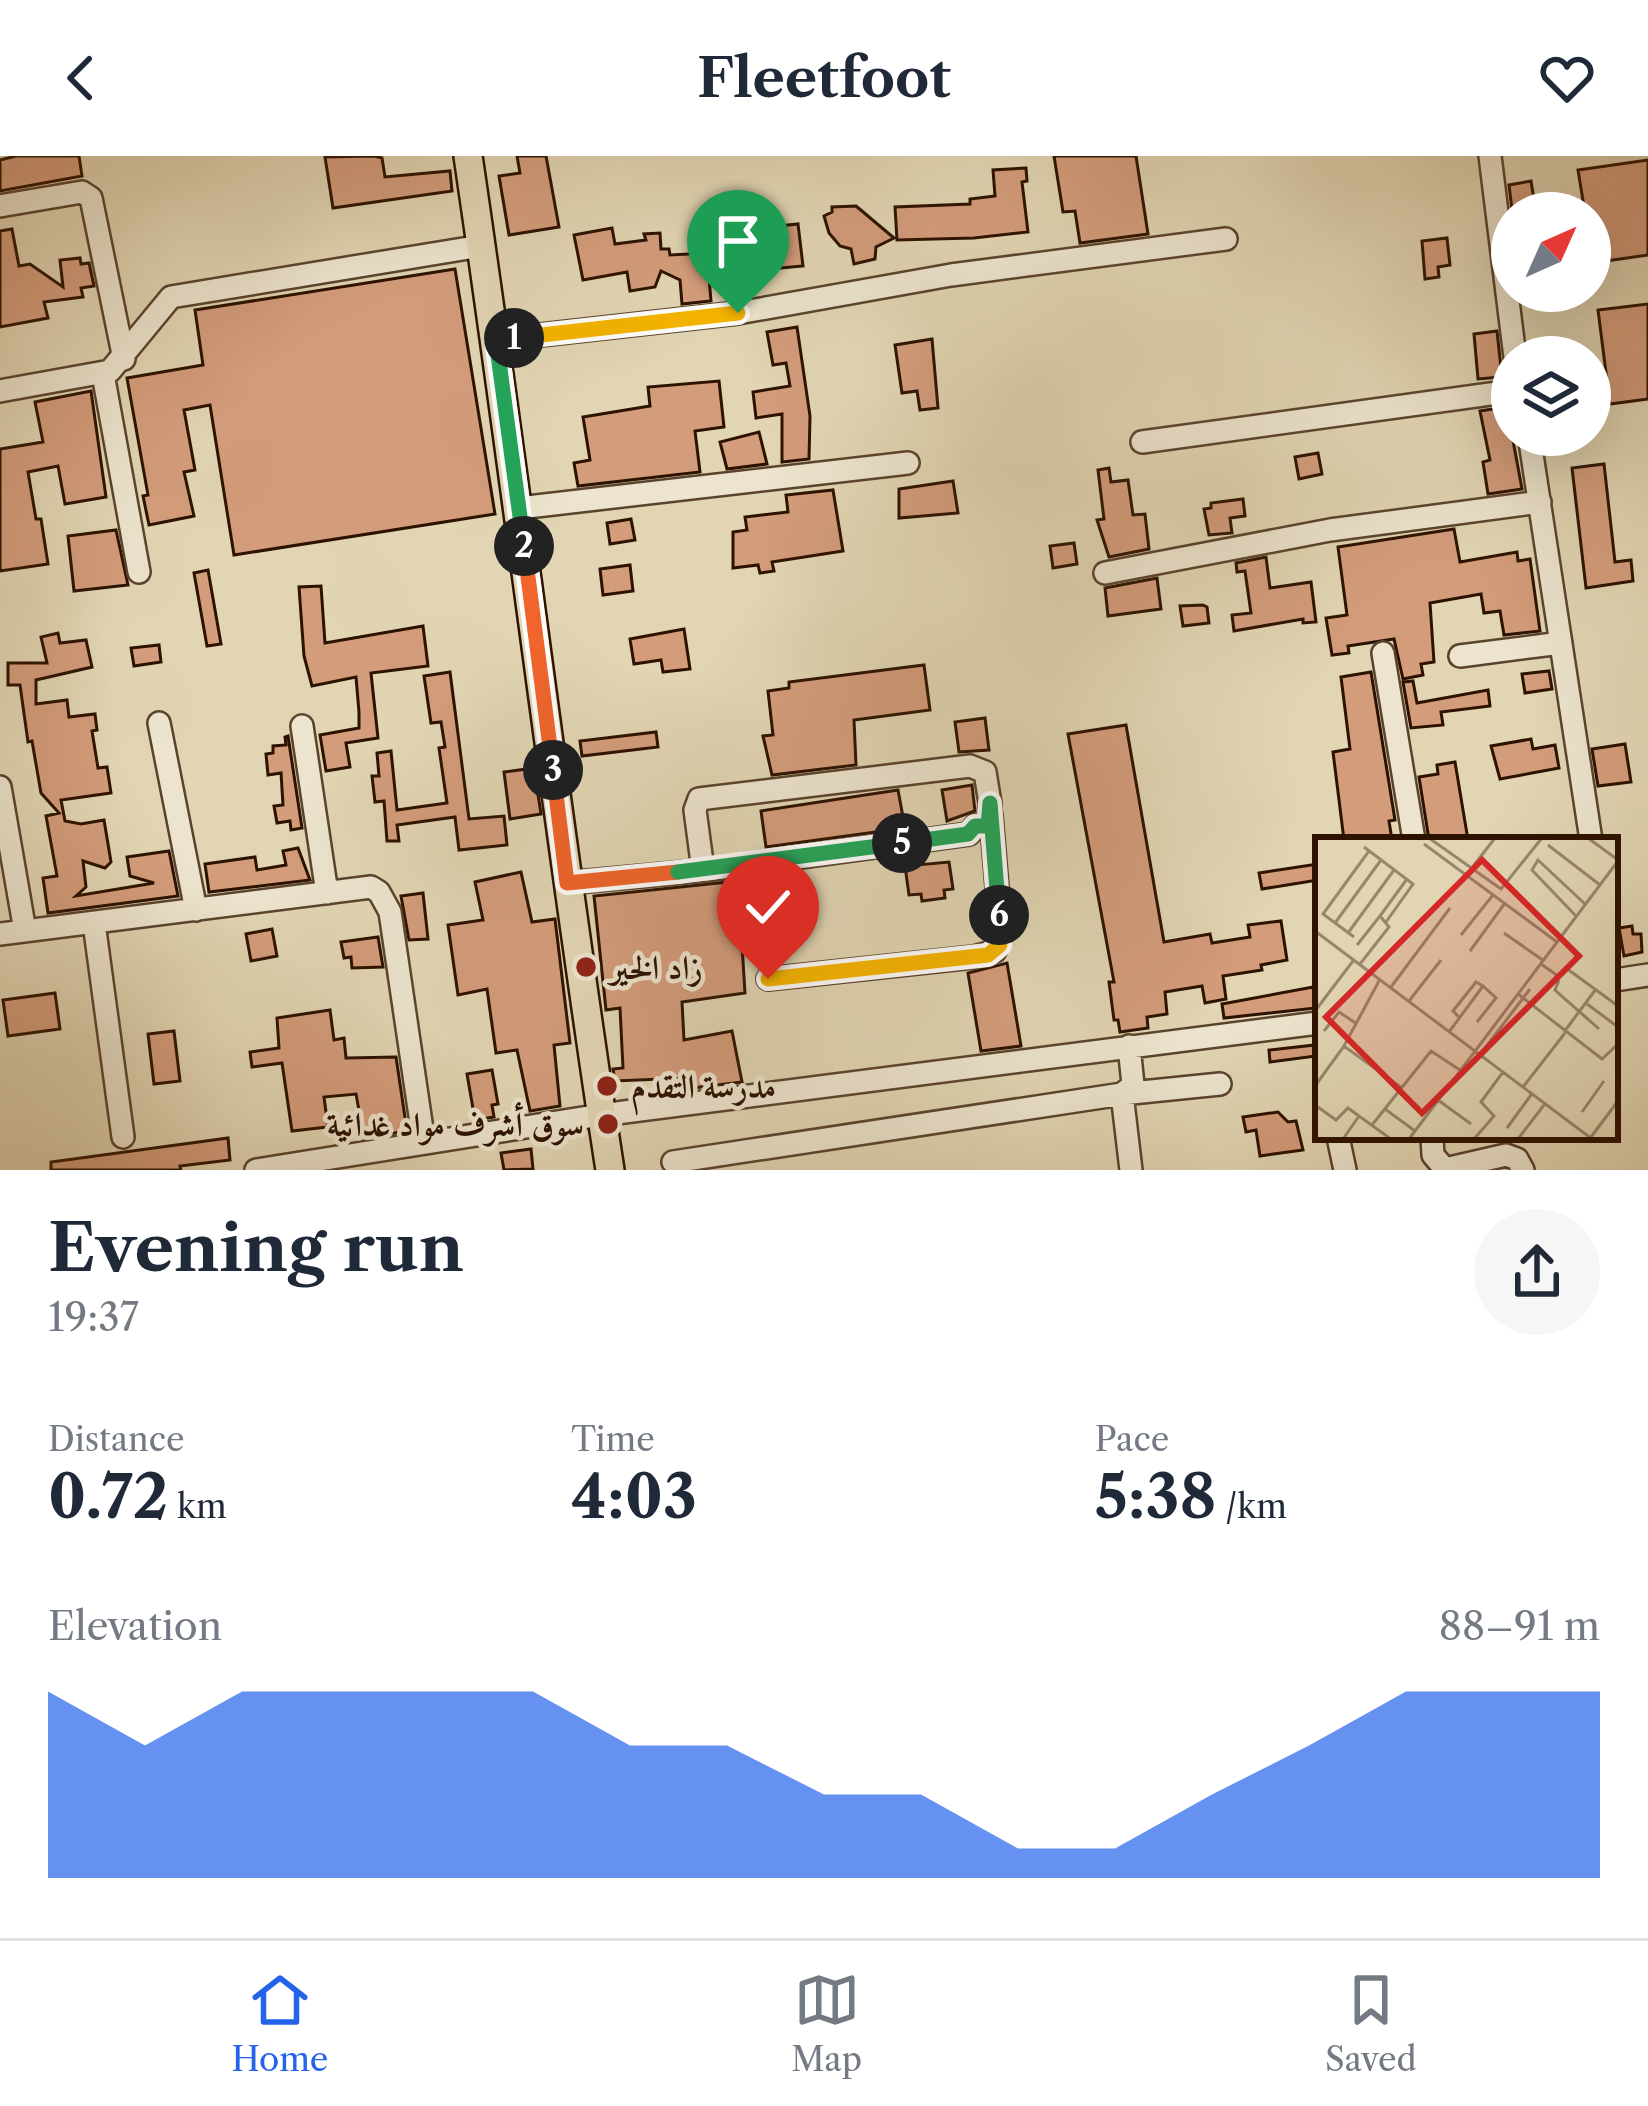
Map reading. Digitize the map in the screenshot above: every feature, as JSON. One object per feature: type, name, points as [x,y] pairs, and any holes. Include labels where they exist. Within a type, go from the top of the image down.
[{"type":"main road","points":[[468,156],[610,1170]]},
{"type":"street","points":[[1490,156],[1512,336]]},
{"type":"street","points":[[0,206],[82,192],[91,197],[124,359]]},
{"type":"street","points":[[496,340],[738,313],[951,275],[1226,239]]},
{"type":"street","points":[[0,391],[103,374],[124,359],[171,298],[482,245]]},
{"type":"street","points":[[103,374],[139,572]]},
{"type":"street","points":[[1142,442],[1491,395]]},
{"type":"street","points":[[1532,456],[1591,837]]},
{"type":"street","points":[[519,508],[908,464]]},
{"type":"street","points":[[1105,573],[1330,530],[1540,502]]},
{"type":"street","points":[[1460,656],[1562,643]]},
{"type":"street","points":[[1383,652],[1414,837]]},
{"type":"street","points":[[160,723],[196,910]]},
{"type":"street","points":[[302,726],[328,893]]},
{"type":"street","points":[[704,869],[695,810],[699,799],[970,766],[985,772],[1001,935],[995,950],[974,957],[768,979]]},
{"type":"street","points":[[0,788],[25,931]]},
{"type":"street","points":[[567,883],[968,834],[975,826],[988,826],[990,803]]},
{"type":"street","points":[[0,934],[371,887],[390,911],[424,1143]]},
{"type":"street","points":[[94,922],[123,1137]]},
{"type":"street","points":[[1618,980],[1648,975]]},
{"type":"street","points":[[256,1170],[601,1115],[1315,1023]]},
{"type":"street","points":[[1122,1094],[1133,1084],[1130,1046]]},
{"type":"street","points":[[673,1162],[1122,1094],[1220,1084]]},
{"type":"street","points":[[1122,1094],[1131,1170]]},
{"type":"street","points":[[1339,1140],[1345,1170]]},
{"type":"street","points":[[1432,1140],[1436,1163],[1445,1169],[1506,1156],[1517,1159],[1523,1170]]},
{"type":"building","points":[[79,156],[82,176],[0,191],[0,160]]},
{"type":"building","points":[[517,156],[546,156],[559,227],[509,235],[499,176],[520,173]]},
{"type":"building","points":[[1054,156],[1136,156],[1148,234],[1080,243],[1075,211],[1063,212]]},
{"type":"building","points":[[325,157],[382,158],[385,177],[450,171],[452,191],[333,208]]},
{"type":"building","points":[[1648,160],[1648,255],[1611,260],[1611,192],[1582,192],[1578,170]]},
{"type":"building","points":[[1026,168],[1027,181],[1022,182],[1028,232],[897,240],[895,207],[970,204],[970,199],[995,196],[993,170]]},
{"type":"building","points":[[1531,181],[1533,192],[1510,192],[1509,185]]},
{"type":"building","points":[[856,206],[894,238],[876,247],[875,259],[854,264],[851,249],[840,246],[829,233],[824,216],[832,207]]},
{"type":"building","points":[[756,213],[759,228],[798,224],[803,266],[738,272],[726,218]]},
{"type":"building","points":[[612,228],[615,244],[660,233],[661,249],[669,249],[670,255],[707,253],[711,301],[682,304],[680,280],[661,271],[655,287],[630,291],[627,272],[583,280],[574,235]]},
{"type":"building","points":[[12,229],[19,266],[30,264],[63,287],[60,260],[80,258],[81,264],[89,263],[94,286],[81,288],[83,297],[44,302],[48,318],[0,327],[0,231]]},
{"type":"building","points":[[1447,238],[1450,265],[1438,267],[1439,277],[1425,279],[1422,241]]},
{"type":"building","points":[[455,269],[495,514],[234,555],[210,405],[184,410],[195,470],[184,472],[194,516],[149,525],[127,378],[203,365],[195,310]]},
{"type":"building","points":[[1648,304],[1648,399],[1611,404],[1611,336],[1601,336],[1598,312]]},
{"type":"building","points":[[797,327],[810,416],[809,459],[782,462],[782,414],[756,418],[753,392],[790,386],[786,363],[773,365],[767,332]]},
{"type":"building","points":[[1497,331],[1498,336],[1491,336],[1491,378],[1478,379],[1474,334]]},
{"type":"building","points":[[932,339],[938,408],[920,410],[917,391],[902,393],[895,345]]},
{"type":"building","points":[[719,381],[724,427],[695,431],[700,472],[578,486],[574,463],[590,460],[583,417],[650,406],[648,387]]},
{"type":"building","points":[[91,391],[106,497],[65,504],[58,466],[28,472],[48,564],[0,571],[0,449],[43,442],[35,402]]},
{"type":"building","points":[[1491,409],[1491,456],[1516,456],[1522,489],[1488,494],[1483,462],[1490,460],[1480,411]]},
{"type":"building","points":[[759,432],[767,464],[727,469],[720,442]]},
{"type":"building","points":[[1318,453],[1322,474],[1299,479],[1295,457]]},
{"type":"building","points":[[1604,464],[1615,562],[1631,560],[1633,581],[1586,588],[1572,468]]},
{"type":"building","points":[[1109,468],[1111,482],[1128,480],[1133,515],[1145,514],[1149,549],[1109,557],[1097,520],[1104,519],[1098,470]]},
{"type":"building","points":[[953,481],[958,513],[899,518],[899,489]]},
{"type":"building","points":[[833,490],[843,551],[772,562],[774,571],[760,573],[758,565],[733,568],[733,532],[747,530],[745,517],[788,512],[786,495]]},
{"type":"building","points":[[1243,499],[1245,516],[1230,518],[1232,533],[1209,535],[1204,509],[1211,508],[1211,503]]},
{"type":"building","points":[[631,519],[635,540],[610,544],[607,523]]},
{"type":"building","points":[[1454,529],[1460,562],[1517,552],[1518,561],[1530,559],[1540,631],[1504,635],[1500,611],[1484,613],[1481,594],[1430,603],[1434,662],[1421,664],[1423,675],[1403,679],[1394,639],[1348,646],[1349,653],[1332,655],[1326,618],[1347,615],[1338,547]]},
{"type":"building","points":[[116,530],[128,585],[74,591],[68,536]]},
{"type":"building","points":[[1074,543],[1077,564],[1053,568],[1050,546]]},
{"type":"building","points":[[1266,557],[1270,588],[1311,582],[1316,622],[1303,623],[1303,619],[1234,631],[1232,615],[1251,613],[1245,571],[1237,572],[1236,563]]},
{"type":"building","points":[[630,565],[633,591],[603,595],[600,569]]},
{"type":"building","points":[[208,570],[221,644],[207,646],[194,573]]},
{"type":"building","points":[[1157,578],[1161,609],[1108,616],[1105,588]]},
{"type":"building","points":[[321,586],[325,643],[423,626],[428,666],[371,673],[378,738],[346,743],[350,767],[326,771],[320,735],[359,728],[359,712],[356,677],[312,686],[304,656],[299,587]]},
{"type":"building","points":[[1203,605],[1209,623],[1183,626],[1180,606]]},
{"type":"building","points":[[684,629],[690,669],[663,672],[661,660],[634,664],[630,639]]},
{"type":"building","points":[[58,633],[60,643],[86,640],[92,667],[36,680],[36,704],[67,700],[69,717],[95,714],[97,730],[92,731],[98,768],[107,767],[111,793],[61,800],[65,821],[104,820],[111,862],[105,868],[83,861],[86,887],[76,896],[154,883],[130,876],[127,857],[169,851],[178,896],[48,913],[43,878],[57,876],[46,816],[59,813],[41,793],[20,685],[8,685],[8,663],[47,663],[41,637]]},
{"type":"building","points":[[159,645],[161,662],[134,666],[131,648]]},
{"type":"building","points":[[924,665],[930,710],[854,720],[856,765],[772,775],[763,736],[773,735],[768,691],[789,688],[789,682]]},
{"type":"building","points":[[1549,671],[1552,689],[1525,693],[1522,674]]},
{"type":"building","points":[[450,672],[469,819],[504,816],[507,845],[459,850],[455,817],[397,825],[399,841],[387,841],[384,801],[375,802],[372,776],[379,776],[377,753],[391,751],[397,810],[447,803],[439,748],[445,747],[441,722],[431,723],[424,676]]},
{"type":"building","points":[[1371,672],[1395,820],[1389,821],[1392,837],[1344,837],[1333,752],[1350,749],[1341,677]]},
{"type":"building","points":[[1413,681],[1417,703],[1488,690],[1490,706],[1441,712],[1443,725],[1411,728],[1403,682]]},
{"type":"building","points":[[985,718],[989,750],[959,752],[955,722]]},
{"type":"building","points":[[1126,725],[1164,942],[1210,934],[1212,943],[1250,937],[1248,925],[1281,921],[1287,960],[1261,965],[1262,970],[1223,976],[1226,999],[1205,1003],[1202,986],[1165,992],[1167,1014],[1147,1017],[1148,1028],[1120,1032],[1114,1020],[1109,982],[1114,982],[1068,734]]},
{"type":"building","points":[[656,732],[658,747],[582,756],[580,741]]},
{"type":"building","points":[[288,736],[302,828],[291,830],[290,821],[277,823],[274,806],[283,805],[281,773],[268,775],[266,754],[273,753],[273,746],[286,745]]},
{"type":"building","points":[[1531,739],[1533,749],[1555,745],[1559,768],[1500,779],[1491,746]]},
{"type":"building","points":[[1625,744],[1631,782],[1598,786],[1592,749]]},
{"type":"building","points":[[1455,762],[1468,837],[1429,837],[1419,777],[1438,774],[1437,765]]},
{"type":"building","points":[[534,768],[541,814],[510,819],[504,772]]},
{"type":"building","points":[[972,785],[975,811],[947,821],[942,790]]},
{"type":"building","points":[[898,790],[905,828],[766,847],[761,811]]},
{"type":"building","points":[[298,848],[310,880],[209,892],[205,864],[255,857],[257,870],[286,865],[283,851]]},
{"type":"building","points":[[949,862],[953,889],[944,890],[945,898],[922,901],[921,894],[909,895],[905,866]]},
{"type":"building","points":[[1315,864],[1315,880],[1262,889],[1259,873]]},
{"type":"building","points":[[521,872],[532,922],[555,919],[570,1043],[554,1045],[560,1106],[530,1111],[517,1050],[496,1053],[487,989],[458,995],[448,925],[483,920],[475,882]]},
{"type":"building","points":[[738,881],[745,993],[682,1002],[684,1040],[732,1031],[742,1082],[685,1089],[684,1078],[615,1081],[613,1069],[623,1068],[620,1008],[606,1010],[594,896]]},
{"type":"building","points":[[423,893],[428,939],[409,940],[401,896]]},
{"type":"building","points":[[1632,926],[1633,934],[1641,934],[1642,952],[1624,956],[1619,928]]},
{"type":"building","points":[[272,929],[277,956],[251,961],[246,934]]},
{"type":"building","points":[[378,937],[383,967],[352,968],[341,942]]},
{"type":"building","points":[[1007,963],[1021,1046],[981,1051],[968,973]]},
{"type":"building","points":[[1313,987],[1315,1008],[1224,1018],[1222,1004]]},
{"type":"building","points":[[55,993],[60,1029],[8,1036],[3,1000]]},
{"type":"building","points":[[330,1010],[334,1040],[344,1038],[346,1058],[396,1057],[407,1131],[364,1138],[356,1094],[324,1097],[328,1127],[292,1131],[282,1063],[252,1067],[250,1052],[279,1048],[277,1018]]},
{"type":"building","points":[[174,1031],[180,1081],[154,1084],[148,1034]]},
{"type":"building","points":[[1315,1045],[1315,1056],[1270,1062],[1269,1050]]},
{"type":"building","points":[[492,1070],[498,1104],[492,1105],[494,1117],[475,1120],[467,1074]]},
{"type":"building","points":[[1278,1112],[1288,1122],[1296,1121],[1303,1150],[1260,1156],[1256,1130],[1246,1132],[1243,1117]]},
{"type":"building","points":[[228,1138],[230,1160],[180,1166],[181,1170],[51,1170],[51,1162]]},
{"type":"building","points":[[531,1149],[533,1169],[504,1170],[501,1153]]},
{"type":"place","name":"زاد الخير","points":[[586,967]]},
{"type":"place","name":"مدرسة التقدم","points":[[607,1086]]},
{"type":"place","name":"سوق أشرف مواد غدائية","points":[[608,1124]]},
{"type":"route","points":[[738,313],[496,340],[567,883],[707,870],[968,834],[975,826],[988,826],[990,803],[1001,935],[995,950],[974,957],[768,979]]}]
